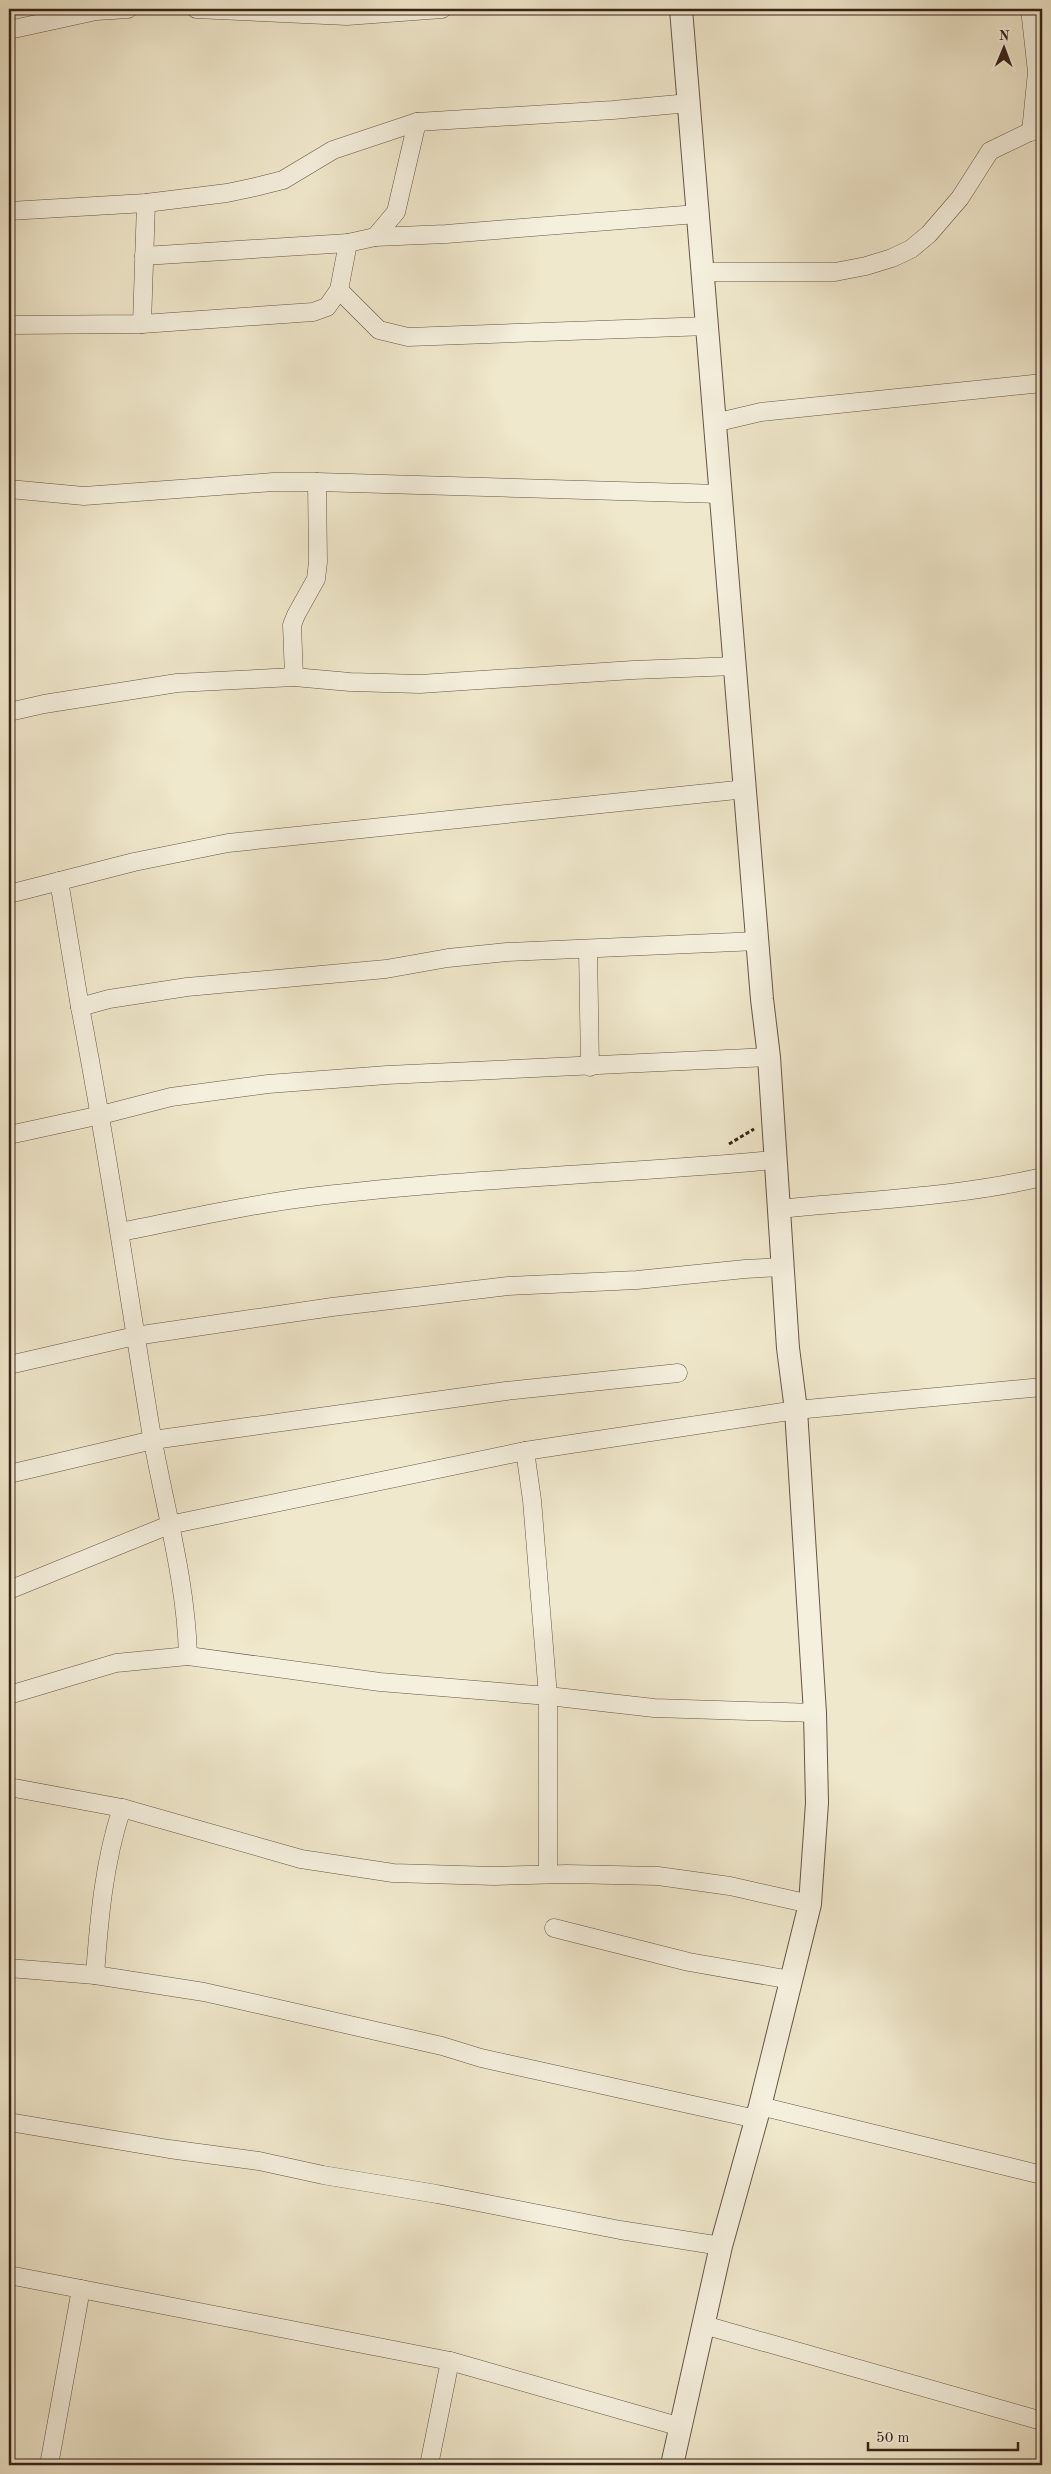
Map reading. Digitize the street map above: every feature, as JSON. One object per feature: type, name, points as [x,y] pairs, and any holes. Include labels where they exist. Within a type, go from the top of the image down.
[{"type":"street","points":[[9,30],[96,11],[128,9]]},
{"type":"street","points":[[196,9],[347,16],[442,9]]},
{"type":"street","points":[[672,2465],[720,2246],[758,2112],[810,1904],[817,1804],[815,1713],[796,1410],[788,1348],[774,1160],[774,1116],[762,998],[681,9]]},
{"type":"street","points":[[702,272],[835,272],[866,266],[892,258],[910,249],[929,234],[960,198],[990,151],[1037,129],[1040,72],[1034,15]]},
{"type":"street","points":[[9,211],[146,203],[227,193],[283,180],[333,150],[417,122],[613,110],[689,103]]},
{"type":"street","points":[[375,237],[396,212],[417,122]]},
{"type":"street","points":[[142,324],[146,203]]},
{"type":"street","points":[[144,256],[348,243],[375,237],[446,234],[697,214]]},
{"type":"street","points":[[9,325],[142,324],[313,312],[327,306],[339,290],[348,243]]},
{"type":"street","points":[[339,290],[379,330],[408,337],[708,326]]},
{"type":"street","points":[[714,423],[761,412],[1042,383]]},
{"type":"street","points":[[9,489],[84,496],[274,482],[317,482],[720,494]]},
{"type":"street","points":[[294,677],[292,625],[316,579],[318,562],[317,482]]},
{"type":"street","points":[[9,712],[44,704],[177,683],[294,677],[350,682],[420,684],[633,670],[735,666]]},
{"type":"street","points":[[9,894],[134,862],[228,842],[746,789]]},
{"type":"street","points":[[59,881],[101,1116],[153,1440],[185,1606],[188,1656]]},
{"type":"street","points":[[80,1007],[109,999],[187,987],[386,969],[448,958],[508,952],[758,941]]},
{"type":"street","points":[[588,949],[590,1067]]},
{"type":"street","points":[[9,1135],[101,1116],[171,1097],[268,1084],[397,1075],[769,1057]]},
{"type":"street","points":[[120,1232],[242,1208],[317,1196],[397,1188],[774,1160]]},
{"type":"street","points":[[778,1209],[952,1191],[1018,1183],[1042,1177]]},
{"type":"street","points":[[9,1365],[136,1336],[332,1307],[508,1286],[637,1280],[744,1269],[783,1268]]},
{"type":"street","points":[[9,1474],[153,1440],[506,1391],[678,1372]]},
{"type":"street","points":[[9,1590],[170,1525],[525,1451],[796,1410],[1042,1387]]},
{"type":"street","points":[[525,1451],[532,1500],[548,1696],[548,1874]]},
{"type":"street","points":[[9,1695],[116,1664],[147,1658],[188,1656],[380,1682],[548,1696],[654,1708],[815,1713]]},
{"type":"street","points":[[9,1786],[122,1808],[301,1859],[384,1872],[494,1876],[548,1874],[658,1876],[730,1886],[810,1904]]},
{"type":"street","points":[[95,1975],[104,1888],[115,1828],[122,1808]]},
{"type":"street","points":[[554,1928],[689,1962],[791,1980]]},
{"type":"street","points":[[9,1968],[95,1975],[204,1992],[432,2044],[481,2058],[758,2112],[1042,2174]]},
{"type":"street","points":[[9,2122],[169,2149],[259,2161],[323,2175],[437,2194],[620,2230],[720,2246]]},
{"type":"street","points":[[9,2275],[450,2361],[681,2427]]},
{"type":"street","points":[[49,2465],[80,2288]]},
{"type":"street","points":[[704,2325],[1042,2421]]},
{"type":"street","points":[[429,2465],[450,2361]]},
{"type":"path","points":[[724,1147],[774,1116]]}]
